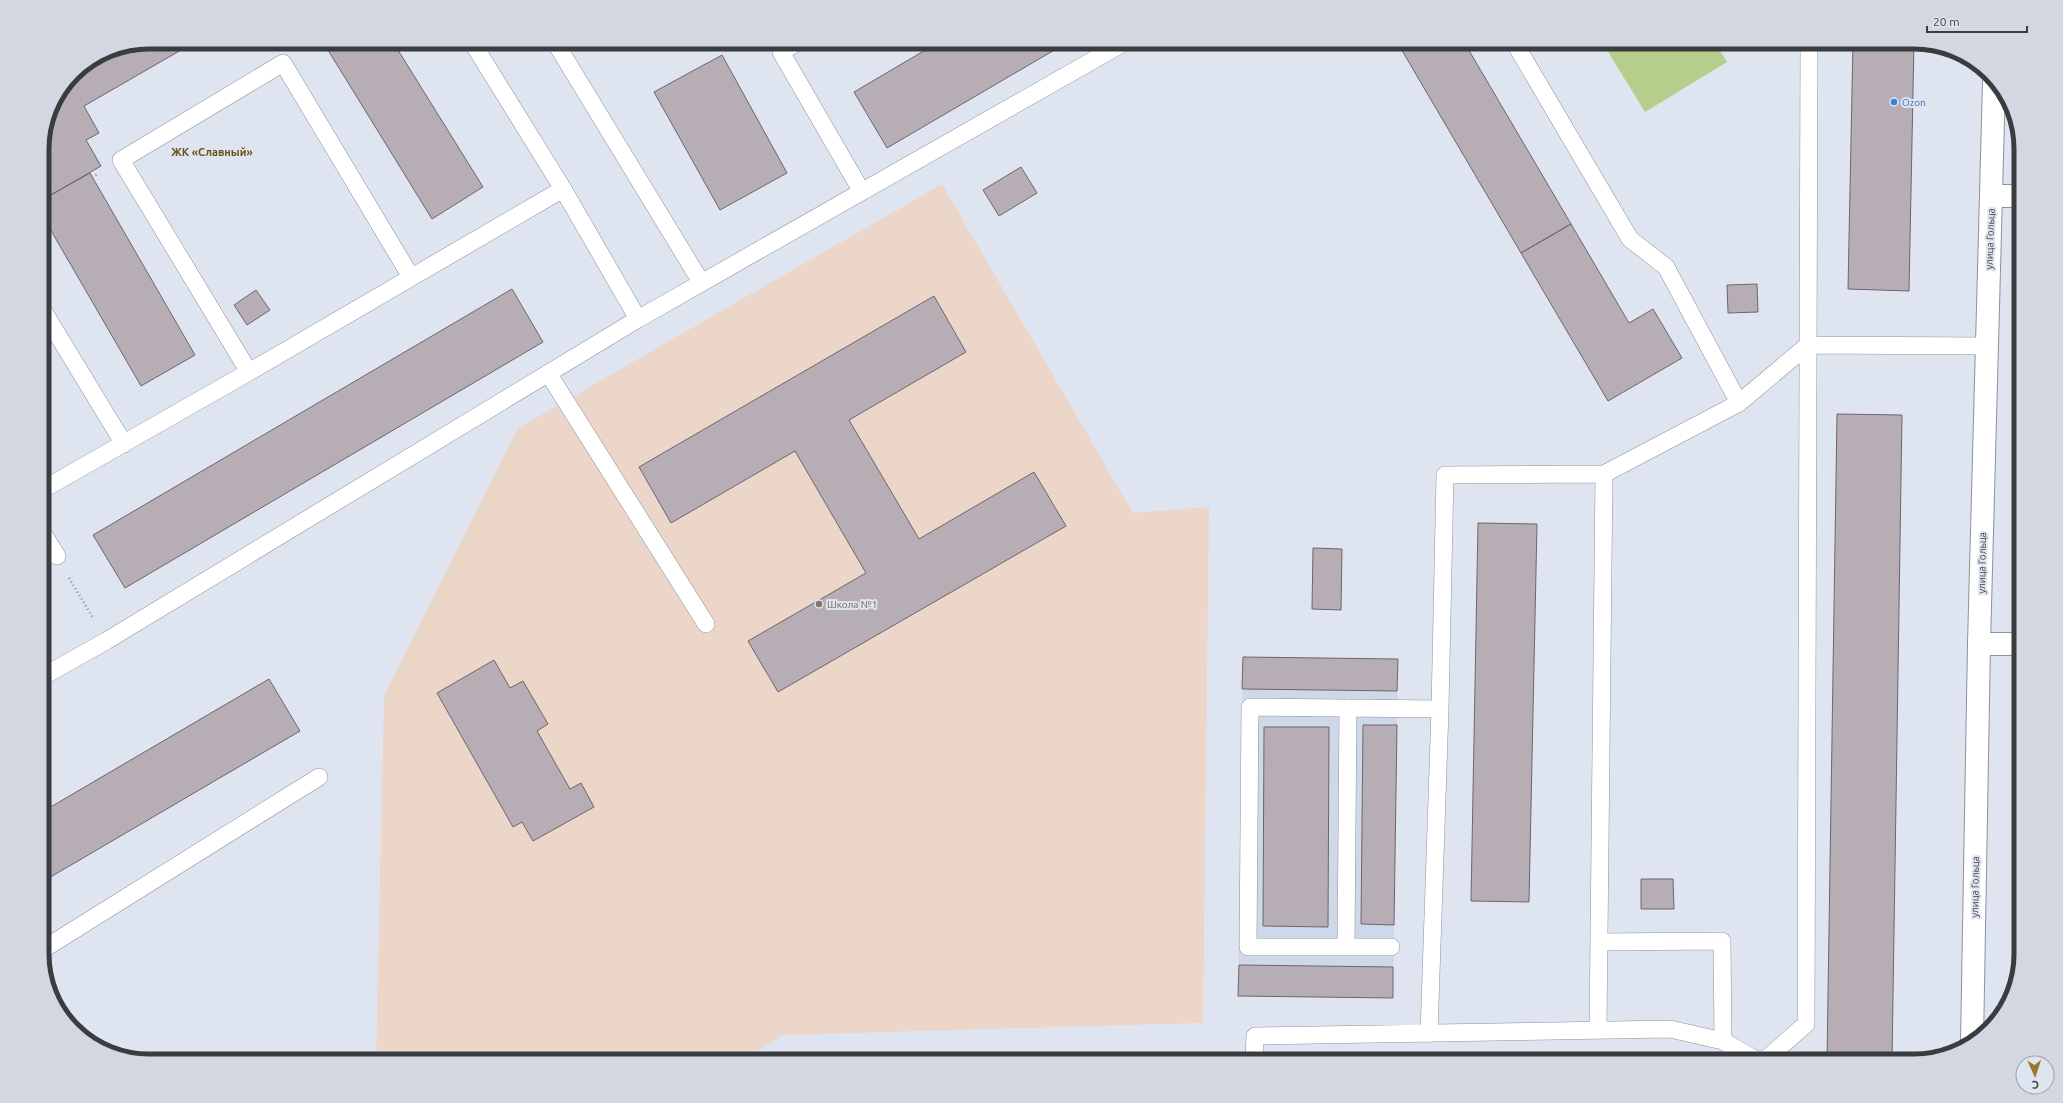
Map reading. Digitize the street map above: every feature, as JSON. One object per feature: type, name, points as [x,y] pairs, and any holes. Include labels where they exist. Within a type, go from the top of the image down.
[{"type":"street","name":"улица Гольца","points":[[1972,1035],[1994,90]]},
{"type":"street","points":[[1991,196],[2014,196]]},
{"type":"street","points":[[1980,644],[2014,644]]},
{"type":"lane","points":[[476,49],[563,189],[638,319]]},
{"type":"lane","points":[[559,49],[701,282]]},
{"type":"lane","points":[[786,49],[781,52],[862,192]]},
{"type":"lane","points":[[49,674],[638,319],[1113,49]]},
{"type":"lane","points":[[1518,49],[1630,239],[1666,267],[1739,403]]},
{"type":"lane","points":[[1772,1054],[1806,1024],[1809,49]]},
{"type":"lane","points":[[248,372],[121,160],[283,63],[412,277]]},
{"type":"lane","points":[[49,486],[563,189]]},
{"type":"lane","points":[[49,321],[124,444]]},
{"type":"lane","points":[[1429,1034],[1440,709],[1445,475],[1604,474],[1739,403],[1808,345],[1987,346]]},
{"type":"lane","points":[[548,373],[706,624]]},
{"type":"lane","points":[[1598,1029],[1604,474]]},
{"type":"lane","points":[[49,543],[57,556]]},
{"type":"lane","points":[[1391,948],[1248,947],[1250,707],[1440,709]]},
{"type":"lane","points":[[1346,947],[1348,708]]},
{"type":"lane","points":[[49,946],[318,777]]},
{"type":"lane","points":[[1599,942],[1722,941],[1723,1041]]},
{"type":"lane","points":[[1254,1054],[1254,1036],[1429,1034],[1598,1029],[1670,1029],[1723,1041],[1746,1054]]},
{"type":"path","points":[[57,556],[106,641]]},
{"type":"shaded area","name":"Школа №1","points":[[942,184],[1133,513],[1209,507],[1203,1023],[784,1035],[752,1054],[376,1054],[384,696],[518,428]]},
{"type":"shaded area","points":[[1243,657],[1398,659],[1393,998],[1238,996]]},
{"type":"green space","points":[[1606,49],[1719,49],[1727,62],[1645,112]]},
{"type":"building","points":[[183,49],[84,106],[99,133],[86,140],[101,166],[49,196],[49,143],[52,123],[59,105],[70,88],[78,78],[99,62],[117,54],[136,50]]},
{"type":"building","points":[[327,49],[397,49],[483,187],[432,219]]},
{"type":"building","points":[[927,49],[1056,49],[887,148],[854,92]]},
{"type":"building","points":[[1401,49],[1468,49],[1571,224],[1521,253]]},
{"type":"building","points":[[1853,49],[1914,49],[1909,291],[1848,289]]},
{"type":"building","points":[[722,55],[787,173],[720,210],[654,92]]},
{"type":"building","points":[[1021,167],[1037,193],[999,216],[983,190]]},
{"type":"building","points":[[90,173],[195,355],[141,386],[49,227],[49,196]]},
{"type":"building","points":[[1571,224],[1629,323],[1653,309],[1682,358],[1608,401],[1521,253]]},
{"type":"building","points":[[1757,284],[1758,312],[1728,313],[1727,285]]},
{"type":"building","points":[[512,289],[543,342],[125,588],[93,535]]},
{"type":"building","points":[[256,290],[270,310],[247,325],[234,305]]},
{"type":"building","points":[[934,296],[966,352],[849,420],[919,539],[1034,472],[1066,526],[778,692],[748,641],[866,573],[795,451],[671,523],[639,467]]},
{"type":"building","points":[[1837,414],[1902,415],[1892,1054],[1827,1054]]},
{"type":"building","points":[[1478,523],[1537,524],[1529,902],[1471,901]]},
{"type":"building","points":[[1313,548],[1342,549],[1341,610],[1312,609]]},
{"type":"building","points":[[1243,657],[1398,659],[1397,691],[1242,689]]},
{"type":"building","points":[[494,660],[510,688],[523,681],[548,724],[537,731],[570,789],[581,783],[594,807],[533,841],[522,822],[513,827],[437,693]]},
{"type":"building","points":[[269,679],[300,731],[49,878],[49,808]]},
{"type":"building","points":[[1363,725],[1397,725],[1394,925],[1361,924]]},
{"type":"building","points":[[1264,727],[1329,727],[1328,927],[1263,926]]},
{"type":"building","points":[[1641,879],[1673,879],[1674,909],[1641,909]]},
{"type":"building","points":[[1239,965],[1393,967],[1393,998],[1238,996]]},
{"type":"place","name":"Ozon","points":[[1894,102]]},
{"type":"place","name":"Школа №1","points":[[819,604]]},
{"type":"district","name":"ЖК «Славный»","points":[[212,152]]}]
